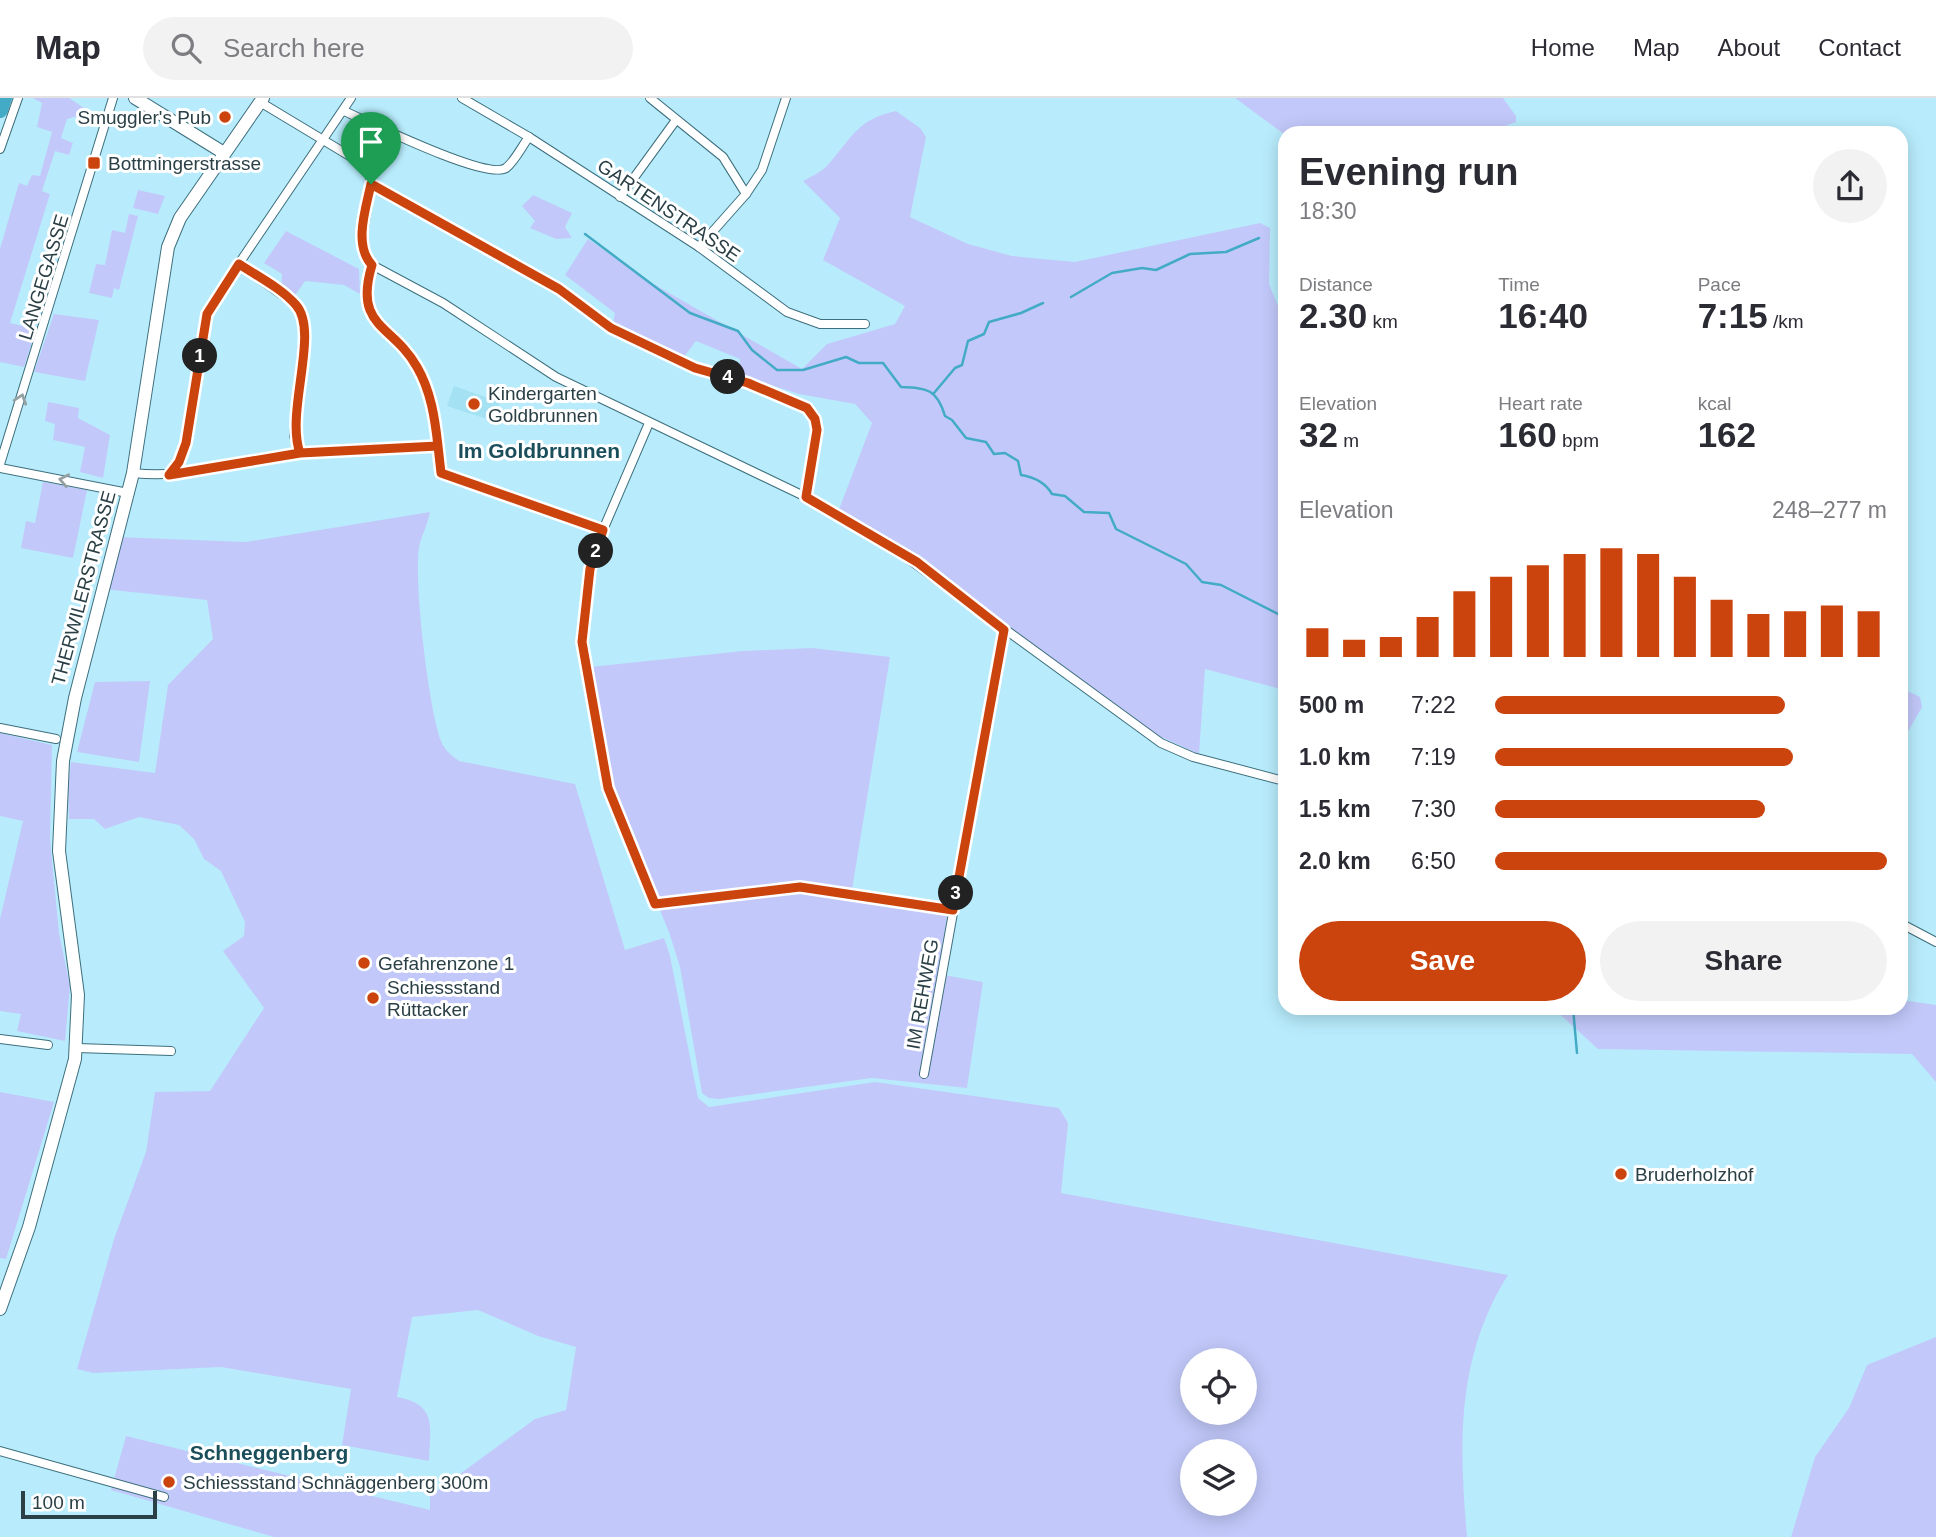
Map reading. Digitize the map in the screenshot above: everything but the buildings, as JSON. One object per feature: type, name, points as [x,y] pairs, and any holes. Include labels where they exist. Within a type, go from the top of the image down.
[{"type":"main road","points":[[139,99],[224,153],[262,100]]},
{"type":"main road","name":"THERWILERSTRASSE","points":[[0,1309],[29,1227],[37,1192],[58,1128],[76,1048],[78,995],[59,851],[60,788],[75,698],[133,473],[168,247],[180,218],[224,153]]},
{"type":"street","points":[[0,149],[18,98]]},
{"type":"street","name":"LANGEGASSE","points":[[0,466],[113,98]]},
{"type":"street","points":[[169,475],[179,462],[186,443],[207,314],[351,98]]},
{"type":"street","name":"GARTENSTRASSE","points":[[462,98],[529,137],[699,247],[788,312],[820,324],[864,324]]},
{"type":"street","points":[[650,98],[723,157],[746,194]]},
{"type":"street","points":[[699,247],[746,194],[762,170],[786,98]]},
{"type":"street","points":[[262,100],[364,163],[370,171],[371,184],[362,241],[364,253],[372,265],[443,303],[556,377],[806,497],[917,562],[1004,630],[1161,743],[1193,757],[1278,779]]},
{"type":"street","points":[[344,111],[458,161],[494,172],[507,167],[529,137]]},
{"type":"street","points":[[620,197],[676,120]]},
{"type":"street","points":[[371,184],[550,284],[611,328],[695,368],[748,383],[807,408],[815,419],[817,430],[806,497]]},
{"type":"street","points":[[239,264],[294,303],[301,312],[305,334],[294,436],[300,453]]},
{"type":"street","points":[[372,265],[368,283],[370,313],[378,326],[405,350],[417,368],[433,413],[441,473],[603,530]]},
{"type":"street","points":[[649,423],[603,530],[590,569],[582,642],[608,788],[655,904],[800,887],[953,910]]},
{"type":"street","points":[[133,473],[169,475],[300,453],[438,446]]},
{"type":"street","points":[[0,466],[128,493]]},
{"type":"street","name":"IM REHWEG","points":[[924,1074],[1004,630]]},
{"type":"street","points":[[0,728],[56,739]]},
{"type":"street","points":[[1908,927],[1936,942]]},
{"type":"street","points":[[0,1039],[48,1045]]},
{"type":"street","points":[[76,1048],[171,1051]]},
{"type":"street","points":[[0,1451],[164,1497]]},
{"type":"shaded area","points":[[33,98],[69,98],[84,108],[81,115],[67,119],[61,138],[73,143],[69,155],[55,151],[42,191],[50,194],[10,323],[36,329],[24,367],[0,362],[0,249],[19,183],[27,186],[32,175],[40,176],[52,132],[37,127],[42,103]]},
{"type":"shaded area","points":[[1235,98],[1503,98],[1516,116],[1516,122],[1505,126],[1278,126],[1278,130]]},
{"type":"shaded area","points":[[896,111],[920,128],[926,137],[910,217],[968,244],[1012,256],[1075,262],[1260,223],[1270,228],[1269,284],[1278,306],[1278,688],[1205,669],[1199,754],[1146,730],[929,566],[838,512],[872,423],[855,404],[799,394],[739,375],[740,359],[696,341],[680,362],[612,328],[615,313],[565,275],[588,239],[650,282],[802,369],[827,344],[895,324],[905,306],[823,260],[840,218],[803,181],[827,166],[863,125]]},
{"type":"shaded area","points":[[138,190],[165,196],[158,214],[133,208]]},
{"type":"shaded area","points":[[533,195],[572,213],[565,227],[572,238],[556,239],[530,228],[535,221],[522,206]]},
{"type":"shaded area","points":[[129,214],[138,216],[119,290],[114,288],[112,298],[89,293],[96,264],[105,265],[112,230],[125,233]]},
{"type":"shaded area","points":[[286,231],[359,269],[360,294],[344,285],[305,281],[294,297],[281,288],[282,274],[264,263]]},
{"type":"shaded area","points":[[54,314],[99,320],[85,381],[34,372]]},
{"type":"shaded area","name":"Kindergarten Goldbrunnen","points":[[454,386],[500,402],[493,421],[447,406]]},
{"type":"shaded area","points":[[48,402],[79,408],[78,418],[110,435],[103,478],[80,472],[85,447],[53,440],[55,424],[45,421]]},
{"type":"shaded area","points":[[43,482],[87,490],[73,558],[21,548],[26,521],[35,523]]},
{"type":"shaded area","points":[[430,512],[420,543],[418,583],[427,673],[436,725],[443,744],[459,761],[575,784],[625,950],[664,938],[670,956],[698,1098],[709,1107],[875,1082],[1059,1108],[1068,1123],[1061,1193],[1508,1275],[1491,1306],[1470,1369],[1463,1435],[1467,1537],[274,1537],[111,1490],[126,1436],[430,1510],[430,1496],[535,1419],[566,1410],[576,1347],[538,1336],[478,1310],[412,1317],[397,1397],[419,1405],[429,1419],[429,1461],[342,1445],[351,1389],[221,1367],[93,1373],[77,1369],[114,1239],[146,1152],[155,1092],[210,1091],[264,1008],[223,951],[244,936],[245,922],[221,871],[204,859],[194,839],[179,825],[139,817],[105,829],[94,819],[69,819],[71,762],[155,773],[168,685],[213,639],[207,600],[103,589],[117,537],[246,542]]},
{"type":"shaded area","points":[[812,648],[890,657],[851,896],[948,911],[938,974],[983,982],[967,1088],[872,1078],[719,1099],[709,1098],[702,1093],[680,967],[670,935],[611,789],[590,667],[743,651]]},
{"type":"shaded area","points":[[150,681],[139,762],[77,752],[95,682]]},
{"type":"shaded area","points":[[1908,691],[1920,697],[1922,707],[1908,732]]},
{"type":"shaded area","points":[[0,733],[52,745],[50,839],[59,933],[70,986],[65,1041],[17,1031],[21,1014],[0,1011],[0,919],[23,821],[0,816]]},
{"type":"shaded area","points":[[1908,1001],[1936,1005],[1936,1082],[1912,1054],[1598,1049],[1561,1015],[1908,1015]]},
{"type":"shaded area","points":[[0,1092],[54,1102],[6,1259],[0,1258]]},
{"type":"shaded area","points":[[1936,1337],[1936,1537],[1791,1537],[1815,1457],[1849,1408],[1867,1365]]},
{"type":"waterway","points":[[0,110],[4,98]]},
{"type":"waterway","points":[[585,234],[690,313],[738,331],[752,350],[777,370],[803,370],[846,357],[859,363],[883,363],[901,387],[924,389],[934,395],[945,416],[952,420],[966,438],[986,442],[994,454],[1005,453],[1018,461],[1021,475],[1039,481],[1052,494],[1065,496],[1084,512],[1109,513],[1116,529],[1186,564],[1202,582],[1221,585],[1278,614]]},
{"type":"waterway","points":[[1071,297],[1112,273],[1142,268],[1156,270],[1190,254],[1226,252],[1259,238]]},
{"type":"waterway","points":[[934,393],[955,368],[962,365],[968,341],[984,334],[989,322],[1021,313],[1043,303]]},
{"type":"waterway","points":[[1574,1015],[1577,1053]]},
{"type":"place","name":"Smuggler's Pub","points":[[225,117]]},
{"type":"place","name":"Bottmingerstrasse","points":[[94,163]]},
{"type":"place","name":"Kindergarten Goldbrunnen","points":[[474,404]]},
{"type":"place","name":"Gefahrenzone 1","points":[[364,963]]},
{"type":"place","name":"Schiessstand Rüttacker","points":[[373,998]]},
{"type":"place","name":"Bruderholzhof","points":[[1621,1174]]},
{"type":"place","name":"Schiessstand Schnäggenberg 300m","points":[[169,1482]]},
{"type":"district","name":"Im Goldbrunnen","points":[[539,451]]},
{"type":"district","name":"Schneggenberg","points":[[269,1453]]},
{"type":"route","points":[[371,184],[362,241],[364,253],[372,265],[368,283],[370,313],[378,326],[405,350],[417,368],[426,387],[438,446],[300,453],[169,475],[179,462],[186,443],[207,314],[239,264],[294,303],[305,324],[294,436],[300,453],[351,450],[438,446],[441,473],[603,530],[590,569],[582,642],[608,788],[655,904],[800,887],[953,910],[1004,630],[917,562],[806,497],[817,430],[815,419],[807,408],[748,383],[695,368],[611,328],[541,278],[371,184]]}]
